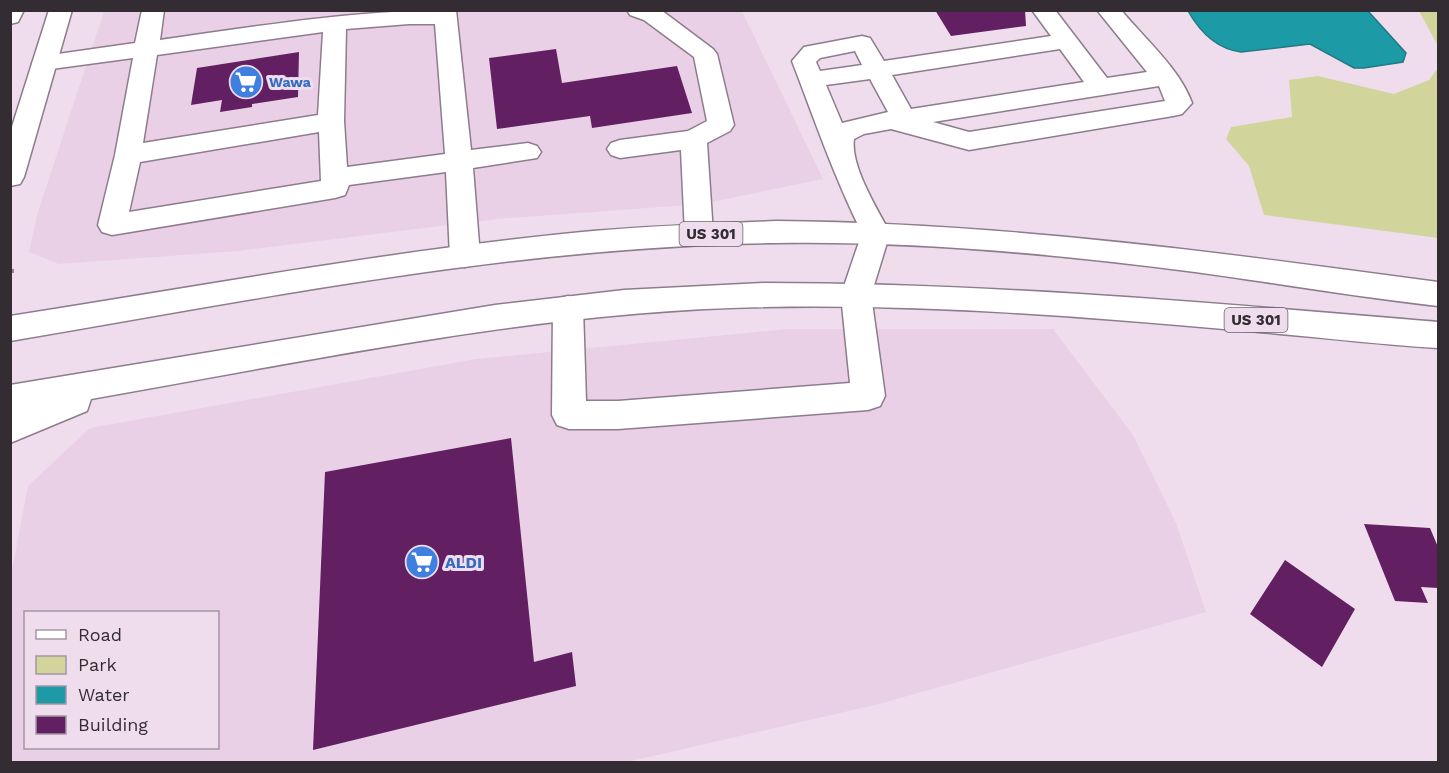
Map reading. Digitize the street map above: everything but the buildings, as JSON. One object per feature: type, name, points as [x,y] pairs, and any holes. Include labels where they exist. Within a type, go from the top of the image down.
[{"type":"main road","points":[[10,17],[13,10]]},
{"type":"main road","points":[[10,177],[61,10]]},
{"type":"main road","points":[[153,10],[128,155],[111,225],[335,188],[331,121],[345,19]]},
{"type":"main road","points":[[620,149],[694,139],[721,125],[705,54],[652,15],[638,10]]},
{"type":"main road","points":[[1043,10],[1101,87]]},
{"type":"main road","points":[[892,120],[915,124],[954,140],[969,141],[1173,108],[1179,103],[1174,88],[1108,10]]},
{"type":"main road","points":[[45,63],[145,48],[258,22],[446,14],[465,256]]},
{"type":"main road","points":[[568,308],[568,415],[618,415],[868,396],[856,295],[876,233],[804,61],[812,52],[862,42],[878,70],[892,120]]},
{"type":"main road","points":[[878,70],[1066,42]]},
{"type":"main road","points":[[839,147],[842,136],[852,128],[1166,77]]},
{"type":"main road","points":[[128,155],[331,121]]},
{"type":"main road","points":[[694,139],[699,234]]},
{"type":"main road","points":[[334,178],[459,159],[528,152]]},
{"type":"main road","name":"US 301","points":[[10,329],[465,256],[581,243],[699,234],[779,232],[876,233],[1027,242],[1132,252],[1438,294]]},
{"type":"main road","name":"US 301","points":[[10,399],[447,323],[667,299],[783,294],[856,295],[1073,305],[1438,335]]},
{"type":"main road","points":[[10,428],[142,376]]},
{"type":"shaded area","points":[[104,11],[742,11],[823,179],[702,204],[498,219],[238,251],[59,264],[29,252],[37,215]]},
{"type":"shaded area","points":[[788,329],[1053,329],[1133,435],[1176,523],[1206,612],[879,704],[627,762],[11,762],[11,575],[28,486],[90,428],[476,359]]},
{"type":"green space","points":[[1419,11],[1438,11],[1438,46]]},
{"type":"green space","points":[[1438,68],[1438,238],[1264,215],[1249,166],[1226,139],[1231,127],[1292,117],[1289,80],[1318,76],[1394,94],[1429,80]]},
{"type":"water","points":[[1188,11],[1368,11],[1406,53],[1403,62],[1354,68],[1310,44],[1241,52],[1216,43],[1198,26]]},
{"type":"place","name":"Wawa","points":[[246,82]]},
{"type":"place","name":"ALDI","points":[[422,562]]}]
